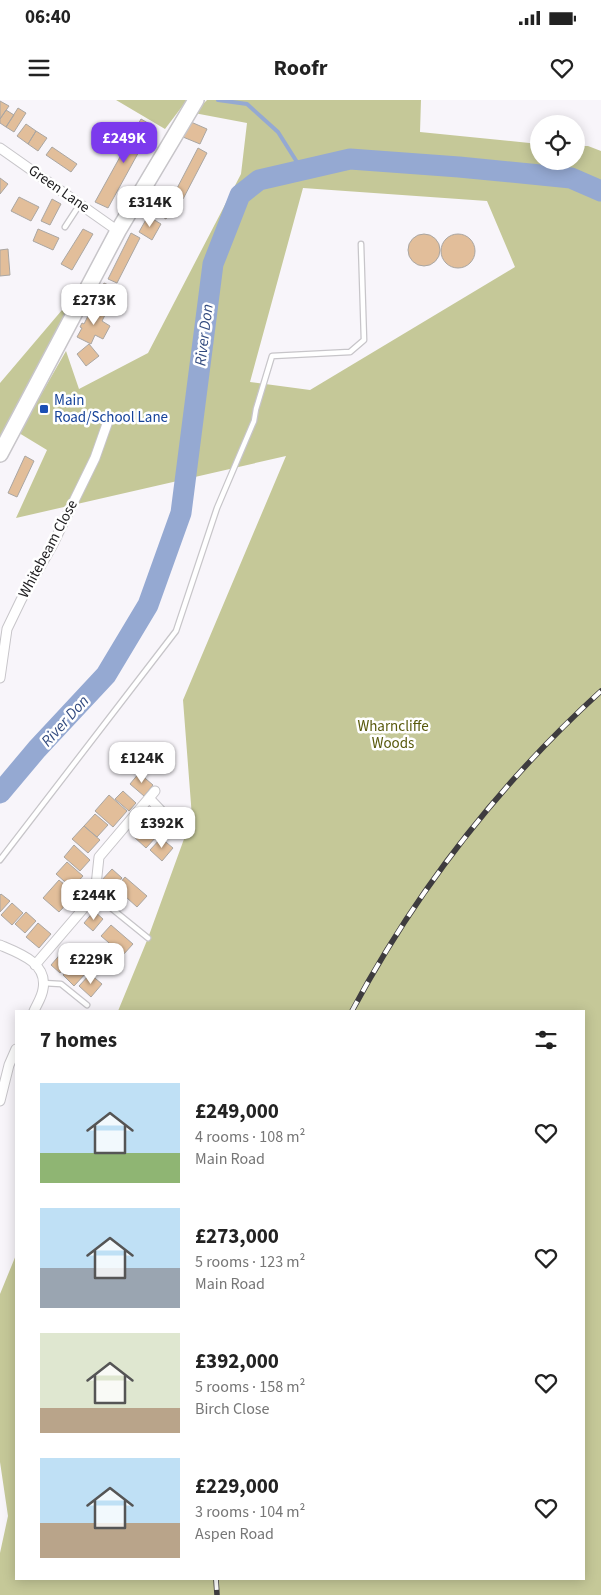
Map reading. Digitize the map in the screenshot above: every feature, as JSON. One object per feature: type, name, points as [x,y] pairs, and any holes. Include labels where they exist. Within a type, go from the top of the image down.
[{"type":"main road","points":[[0,454],[118,230],[194,102]]},
{"type":"street","name":"Green Lane","points":[[0,148],[118,230]]},
{"type":"street","name":"Whitebeam Close","points":[[0,678],[7,629],[21,600],[52,546],[95,458],[107,424]]},
{"type":"street","points":[[36,965],[95,896],[100,857],[155,791]]},
{"type":"street","points":[[149,798],[168,818]]},
{"type":"street","points":[[0,944],[28,957],[40,971],[44,988],[34,1010]]},
{"type":"street","points":[[0,1101],[4,1064],[15,1050]]},
{"type":"lane","points":[[65,227],[80,204]]},
{"type":"lane","points":[[0,860],[176,631],[217,508],[254,421],[272,356],[350,352],[364,340],[360,244]]},
{"type":"lane","points":[[95,896],[148,938]]},
{"type":"lane","points":[[43,983],[61,984],[87,1005]]},
{"type":"green space","points":[[116,100],[187,100],[165,129]]},
{"type":"green space","name":"Wharncliffe Woods","points":[[207,100],[421,100],[420,132],[530,143],[530,170],[585,170],[585,146],[601,151],[601,1595],[0,1595],[0,1553],[8,1516],[0,1462],[0,1294],[15,1257],[15,1580],[585,1580],[585,1010],[118,1010],[148,938],[192,817],[183,700],[286,456],[16,518],[47,450],[19,433],[66,351],[79,389],[148,353],[241,174],[247,123],[194,113]],"holes":[[[303,188],[487,201],[515,267],[310,390],[250,382]]]},
{"type":"green space","points":[[79,290],[0,438],[0,383]]},
{"type":"building","points":[[0,101],[9,106],[0,119]]},
{"type":"building","points":[[18,108],[26,113],[14,132],[6,127]]},
{"type":"building","points":[[6,110],[14,115],[6,127],[0,123],[0,119]]},
{"type":"building","points":[[141,119],[153,126],[108,208],[95,202]]},
{"type":"building","points":[[191,122],[207,129],[200,144],[183,137]]},
{"type":"building","points":[[26,124],[36,131],[28,144],[17,136]]},
{"type":"building","points":[[36,131],[47,138],[38,151],[28,144]]},
{"type":"building","points":[[52,147],[77,164],[71,172],[46,155]]},
{"type":"building","points":[[198,148],[207,153],[183,199],[174,194]]},
{"type":"building","points":[[0,178],[8,184],[0,194]]},
{"type":"building","points":[[162,196],[175,203],[166,219],[153,211]]},
{"type":"building","points":[[19,197],[39,207],[31,221],[11,211]]},
{"type":"building","points":[[52,199],[61,204],[50,225],[41,221]]},
{"type":"building","points":[[148,216],[161,224],[152,240],[139,232]]},
{"type":"building","points":[[38,229],[59,238],[53,250],[33,241]]},
{"type":"building","points":[[83,229],[93,234],[72,270],[61,264]]},
{"type":"building","points":[[131,233],[140,238],[117,283],[108,279]]},
{"type":"building","points":[[424,234],[436,238],[440,250],[436,262],[424,266],[412,262],[408,250],[412,238]]},
{"type":"building","points":[[458,234],[465,235],[470,239],[474,244],[474,258],[470,263],[465,267],[458,268],[451,267],[446,263],[442,258],[441,251],[442,244],[446,239],[451,235]]},
{"type":"building","points":[[8,249],[10,275],[0,276],[0,250]]},
{"type":"building","points":[[104,283],[117,289],[109,304],[100,300],[99,293]]},
{"type":"building","points":[[93,306],[106,313],[102,321],[110,326],[103,339],[95,335],[91,344],[77,337],[82,328],[80,327],[82,323],[84,324]]},
{"type":"building","points":[[89,344],[99,356],[86,366],[77,354]]},
{"type":"building","points":[[25,456],[34,461],[17,497],[8,493]]},
{"type":"building","points":[[139,773],[153,785],[144,796],[130,784]]},
{"type":"building","points":[[123,791],[136,803],[129,811],[115,799]]},
{"type":"building","points":[[109,795],[127,811],[113,827],[95,811]]},
{"type":"building","points":[[95,814],[108,825],[97,837],[84,826]]},
{"type":"building","points":[[143,824],[157,836],[146,848],[133,836]]},
{"type":"building","points":[[84,826],[100,840],[88,853],[72,839]]},
{"type":"building","points":[[161,838],[173,848],[162,861],[150,850]]},
{"type":"building","points":[[74,845],[90,860],[80,871],[64,857]]},
{"type":"building","points":[[67,862],[83,876],[72,888],[56,874]]},
{"type":"building","points":[[112,869],[122,878],[110,891],[100,882]]},
{"type":"building","points":[[125,877],[147,896],[137,907],[116,888]]},
{"type":"building","points":[[59,880],[76,894],[59,912],[43,898]]},
{"type":"building","points":[[0,895],[10,901],[0,912]]},
{"type":"building","points":[[12,903],[23,913],[12,925],[1,915]]},
{"type":"building","points":[[94,911],[103,919],[93,931],[84,923]]},
{"type":"building","points":[[26,912],[36,921],[25,933],[15,924]]},
{"type":"building","points":[[38,923],[51,934],[39,948],[26,937]]},
{"type":"building","points":[[111,925],[133,944],[123,955],[101,936]]},
{"type":"building","points":[[63,951],[72,959],[60,973],[51,965]]},
{"type":"building","points":[[75,962],[87,972],[74,986],[63,975]]},
{"type":"building","points":[[90,974],[102,984],[91,997],[79,986]]},
{"type":"waterway","points":[[218,100],[247,104],[278,132],[302,170]]},
{"type":"waterway","name":"River Don","points":[[0,793],[37,749],[106,675],[148,605],[181,513],[213,264],[240,195],[259,180],[350,159],[571,178],[601,191]]},
{"type":"railway","points":[[353,1010],[404,923],[432,881],[463,840],[528,763],[601,691]]},
{"type":"railway","points":[[216,1580],[217,1595]]},
{"type":"place","name":"Main Road/School Lane","points":[[44,409]]}]
